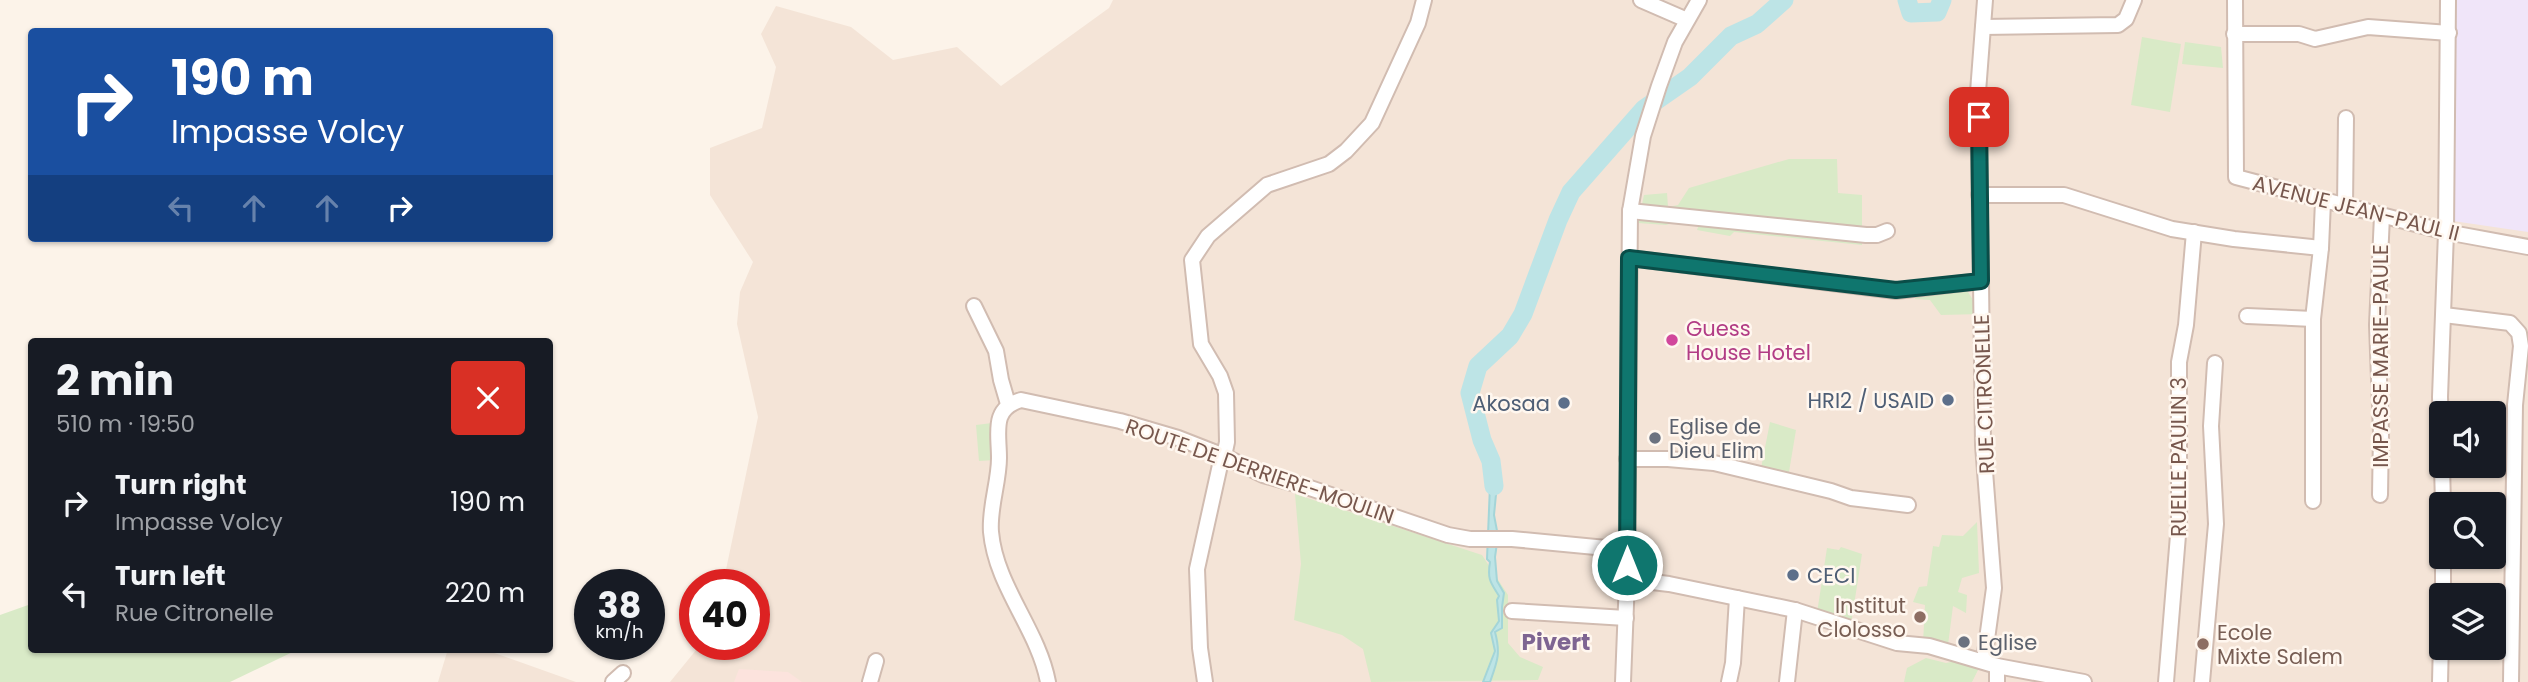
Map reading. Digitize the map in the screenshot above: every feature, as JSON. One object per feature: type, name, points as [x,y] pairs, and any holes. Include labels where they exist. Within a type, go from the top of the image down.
[{"type":"street","points":[[1205,682],[1200,648],[1197,569],[1227,442],[1226,393],[1220,376],[1201,344],[1192,260],[1208,236],[1266,185],[1329,164],[1346,151],[1372,123],[1418,23],[1424,0]]},
{"type":"street","points":[[1641,0],[1688,20]]},
{"type":"street","points":[[1623,682],[1627,579],[1630,211],[1643,136],[1659,86],[1675,42],[1699,0]]},
{"type":"street","name":"RUE CITRONELLE","points":[[1984,0],[1978,92],[1983,444],[1994,588],[1991,664],[1997,682]]},
{"type":"street","points":[[1983,26],[2118,25],[2126,19],[2134,0]]},
{"type":"street","name":"AVENUE JEAN-PAUL II","points":[[2235,0],[2234,175],[2237,178],[2446,232],[2528,247]]},
{"type":"street","points":[[2442,401],[2448,0]]},
{"type":"street","points":[[2234,34],[2299,34],[2315,39],[2368,27],[2449,33]]},
{"type":"street","points":[[2345,206],[2346,118]]},
{"type":"street","points":[[1979,195],[2064,195],[2172,229],[2321,248]]},
{"type":"street","points":[[2313,501],[2313,319],[2323,201]]},
{"type":"street","points":[[1630,211],[1866,235],[1887,231]]},
{"type":"street","name":"IMPASSE MARIE-PAULE","points":[[2380,495],[2377,324],[2382,216]]},
{"type":"street","name":"RUELLE PAULIN 3","points":[[2166,682],[2179,523],[2179,362],[2186,325],[2194,232]]},
{"type":"street","points":[[1629,258],[1896,290],[1981,281]]},
{"type":"street","points":[[974,306],[996,351],[1008,404],[999,417],[999,469],[991,532],[1007,586],[1016,608],[1034,636],[1048,682]]},
{"type":"street","points":[[2247,316],[2313,319]]},
{"type":"street","points":[[2444,316],[2510,323],[2521,339],[2515,405],[2511,682]]},
{"type":"street","points":[[2202,682],[2216,524],[2212,444],[2215,363]]},
{"type":"street","name":"ROUTE DE DERRIERE-MOULIN","points":[[1008,404],[1021,400],[1120,421],[1178,439],[1263,475],[1310,488],[1448,535],[1470,539],[1512,539],[1627,550]]},
{"type":"street","points":[[1627,458],[1714,463],[1851,498],[1908,505]]},
{"type":"street","points":[[1627,579],[1669,584],[1795,610],[1898,643],[1929,646],[2031,677],[2084,682]]},
{"type":"street","points":[[1729,682],[1733,663],[1737,598]]},
{"type":"street","points":[[1787,682],[1795,610]]},
{"type":"street","points":[[1513,611],[1626,618]]},
{"type":"street","points":[[2440,682],[2441,660]]},
{"type":"street","points":[[870,682],[876,662]]},
{"type":"shaded area","points":[[1113,0],[2528,0],[2528,682],[670,682],[688,660],[770,660],[770,569],[726,569],[758,417],[737,324],[740,292],[753,262],[710,195],[710,148],[762,128],[776,67],[761,34],[776,6],[851,27],[893,60],[957,47],[1001,86],[1109,8]]},
{"type":"shaded area","points":[[2456,0],[2528,0],[2528,232],[2453,221]]},
{"type":"shaded area","points":[[447,653],[494,653],[576,682],[438,682]]},
{"type":"shaded area","points":[[739,669],[788,672],[802,682],[734,682]]},
{"type":"green space","points":[[2142,37],[2181,44],[2170,112],[2131,105]]},
{"type":"green space","points":[[2185,42],[2221,47],[2223,68],[2182,64]]},
{"type":"green space","points":[[1789,159],[1837,159],[1838,193],[1862,195],[1862,245],[1734,232],[1730,236],[1697,230],[1701,219],[1695,217],[1686,225],[1679,221],[1666,225],[1638,223],[1644,195],[1667,193],[1668,207],[1678,205],[1689,188]]},
{"type":"green space","points":[[1916,290],[1968,292],[1982,314],[1941,315],[1930,300],[1915,299]]},
{"type":"green space","points":[[1770,422],[1796,430],[1788,478],[1761,468]]},
{"type":"green space","points":[[992,423],[995,460],[979,461],[976,425]]},
{"type":"green space","points":[[1295,494],[1482,555],[1508,595],[1508,643],[1520,657],[1543,667],[1538,680],[1371,682],[1363,649],[1342,635],[1294,620],[1301,564]]},
{"type":"green space","points":[[1977,522],[1979,573],[1962,578],[1958,592],[1967,595],[1966,613],[1953,606],[1948,645],[1923,643],[1925,605],[1913,602],[1919,587],[1927,586],[1933,546],[1939,547],[1942,535],[1963,536]]},
{"type":"green space","points":[[1841,547],[1862,554],[1851,624],[1817,613],[1827,548],[1839,550]]},
{"type":"green space","points":[[28,605],[28,653],[291,653],[230,682],[0,682],[0,615]]},
{"type":"green space","points":[[1926,658],[1946,663],[1967,659],[1979,668],[1972,682],[1904,682],[1907,668]]},
{"type":"water","points":[[1491,461],[1497,484],[1494,515],[1498,536],[1495,557],[1497,581],[1504,593],[1502,628],[1495,632],[1498,646],[1496,663],[1490,682],[1483,682],[1495,651],[1491,633],[1499,621],[1499,596],[1490,581],[1490,562],[1487,559]]},
{"type":"waterway","points":[[1494,486],[1491,461],[1482,440],[1470,393],[1478,366],[1510,336],[1523,314],[1571,192],[1644,109],[1690,77],[1731,36],[1757,24],[1784,0]]},
{"type":"waterway","points":[[1907,0],[1911,13],[1937,12],[1942,0]]},
{"type":"place","name":"Guess House Hotel","points":[[1672,340]]},
{"type":"place","name":"HRI2 / USAID","points":[[1948,400]]},
{"type":"place","name":"Akosaa","points":[[1564,403]]},
{"type":"place","name":"Eglise de Dieu Elim","points":[[1655,438]]},
{"type":"place","name":"CECI","points":[[1793,575]]},
{"type":"place","name":"Institut Clolosso","points":[[1920,617]]},
{"type":"place","name":"Eglise","points":[[1964,642]]},
{"type":"place","name":"Ecole Mixte Salem","points":[[2203,644]]},
{"type":"district","name":"Pivert","points":[[1556,642]]},
{"type":"route","points":[[1627,565],[1629,258],[1896,290],[1981,281],[1979,117]]}]
